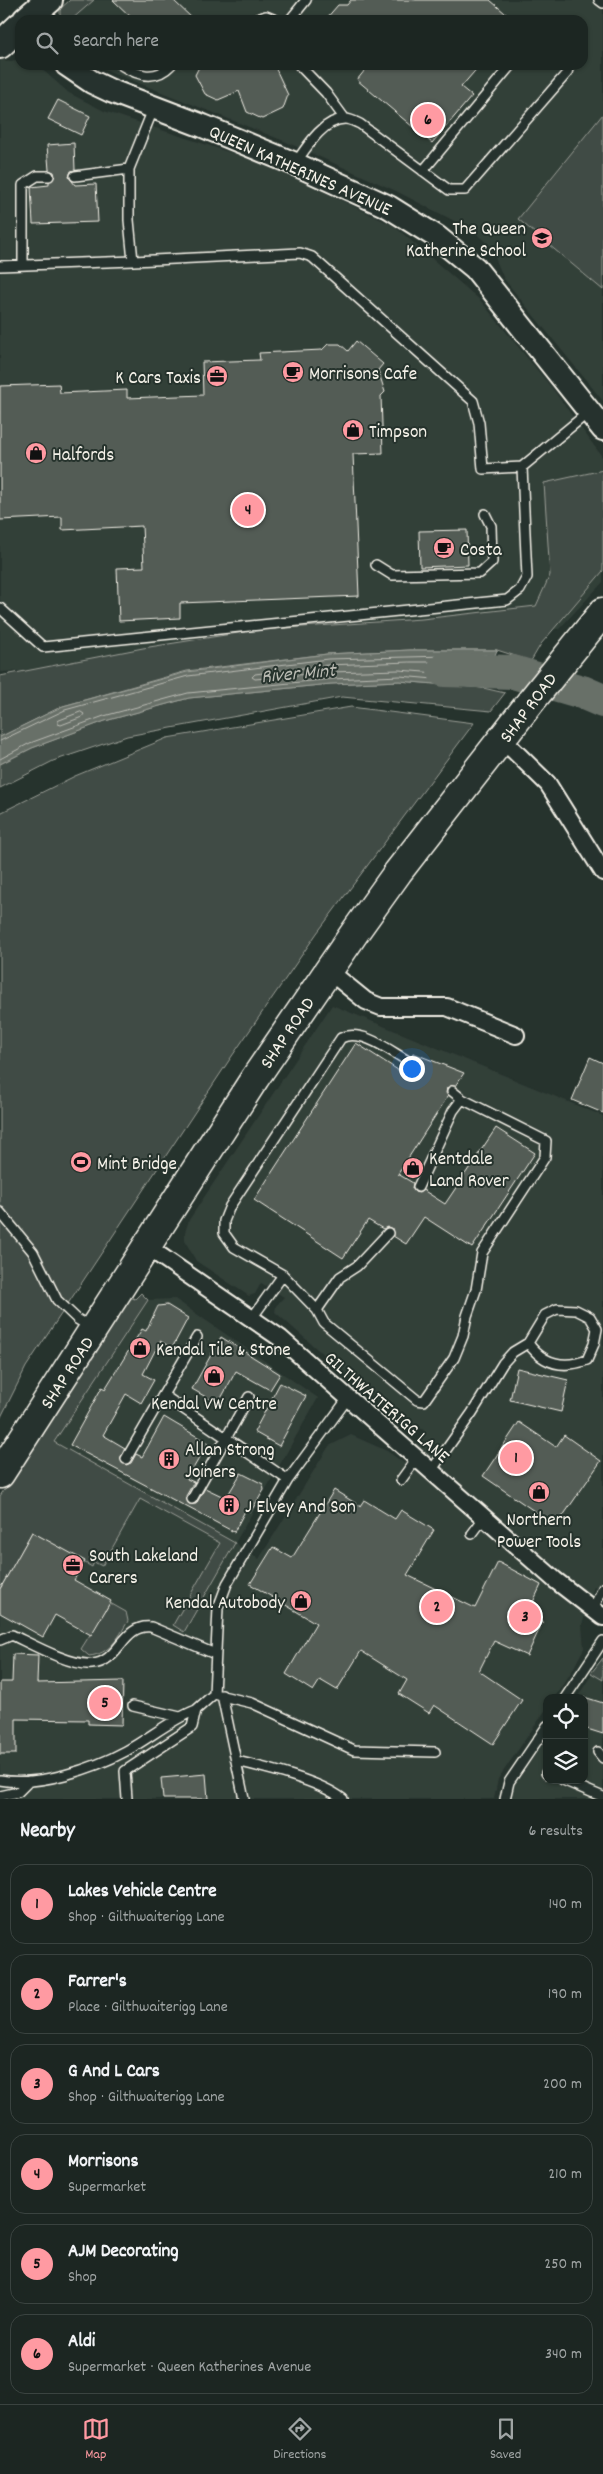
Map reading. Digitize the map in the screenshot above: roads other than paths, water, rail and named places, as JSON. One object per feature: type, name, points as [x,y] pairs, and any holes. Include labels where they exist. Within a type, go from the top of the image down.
[{"type":"highway","name":"SHAP ROAD","points":[[0,1474],[255,1078],[328,971],[398,872],[562,661],[603,612]]},
{"type":"main road","points":[[32,15],[49,0]]},
{"type":"main road","points":[[0,45],[15,31]]},
{"type":"street","name":"QUEEN KATHERINES AVENUE","points":[[74,70],[92,82],[295,164],[389,208],[438,237],[474,268],[596,420]]},
{"type":"street","points":[[502,739],[548,784],[603,872]]},
{"type":"street","points":[[328,971],[366,1001],[380,1007],[447,1007],[516,1035]]},
{"type":"street","name":"GILTHWAITERIGG LANE","points":[[146,1246],[280,1338],[555,1580],[598,1613]]},
{"type":"lane","points":[[294,15],[306,0]]},
{"type":"lane","points":[[598,0],[603,3]]},
{"type":"lane","points":[[129,70],[150,76],[166,70]]},
{"type":"lane","points":[[304,70],[326,93],[345,119]]},
{"type":"lane","points":[[423,171],[507,70]]},
{"type":"lane","points":[[295,164],[330,123],[345,119],[360,124],[449,190],[465,190],[567,70]]},
{"type":"lane","points":[[133,261],[129,220],[129,169],[154,107]]},
{"type":"lane","points":[[75,176],[129,169]]},
{"type":"lane","points":[[23,264],[23,185],[36,176],[49,176]]},
{"type":"lane","points":[[0,266],[300,253],[312,257],[473,401],[479,423],[483,469],[522,467],[596,420]]},
{"type":"lane","points":[[0,608],[43,647],[506,600],[520,590],[527,577],[522,467]]},
{"type":"lane","points":[[376,565],[392,575],[480,572],[492,562],[491,526],[485,514]]},
{"type":"lane","points":[[408,1061],[360,1036],[349,1034],[342,1038],[230,1206],[224,1221],[224,1233],[234,1246],[283,1275],[317,1310],[324,1323],[410,1395],[424,1401],[454,1358],[463,1336],[467,1316],[476,1290],[482,1253],[545,1157],[546,1141],[462,1099],[452,1091]]},
{"type":"lane","points":[[418,1187],[453,1111],[462,1099]]},
{"type":"lane","points":[[0,1212],[33,1252],[57,1300],[77,1319],[93,1329]]},
{"type":"lane","points":[[317,1310],[340,1277],[357,1266],[388,1233]]},
{"type":"lane","points":[[252,1318],[283,1275]]},
{"type":"lane","points":[[431,1471],[472,1414],[505,1359],[528,1343],[544,1315],[557,1309],[576,1310],[590,1317],[597,1329],[594,1344],[587,1360],[574,1365],[549,1363],[536,1354],[528,1343]]},
{"type":"lane","points":[[126,1459],[197,1337]]},
{"type":"lane","points":[[163,1395],[227,1436],[288,1480]]},
{"type":"lane","points":[[192,1499],[249,1396]]},
{"type":"lane","points":[[244,1799],[218,1695],[215,1654],[218,1608],[227,1584],[288,1480],[348,1398]]},
{"type":"lane","points":[[401,1480],[417,1458]]},
{"type":"lane","points":[[472,1534],[484,1518]]},
{"type":"lane","name":"GILTHWAITERIGG LANE","points":[[598,1613],[603,1588]]},
{"type":"lane","points":[[0,1640],[12,1636],[60,1658],[91,1664],[105,1661],[135,1629],[142,1626],[160,1630],[215,1654]]},
{"type":"lane","points":[[568,1694],[603,1641]]},
{"type":"lane","points":[[0,1780],[29,1781],[89,1768],[127,1750],[218,1695],[252,1702],[354,1750],[435,1752]]},
{"type":"lane","points":[[133,1706],[180,1717]]},
{"type":"lane","points":[[127,1799],[125,1771],[192,1726],[196,1710]]},
{"type":"lane","points":[[505,1799],[509,1782],[543,1732]]},
{"type":"lane","points":[[236,1761],[268,1769],[328,1790],[343,1799]]},
{"type":"lane","points":[[0,1796],[18,1792],[29,1781]]},
{"type":"lane","points":[[573,1784],[603,1796]]},
{"type":"water","points":[[410,650],[497,650],[483,688],[399,681],[331,684],[189,698],[105,721],[32,748],[0,764],[0,737],[63,706],[187,672],[327,654]]},
{"type":"waterway","name":"River Mint","points":[[444,670],[513,672],[582,692],[603,701]]},
{"type":"place","name":"Aldi","points":[[428,120]]},
{"type":"place","name":"The Queen Katherine School","points":[[542,238]]},
{"type":"place","name":"Morrisons Cafe","points":[[293,372]]},
{"type":"place","name":"K Cars Taxis","points":[[217,376]]},
{"type":"place","name":"Timpson","points":[[353,430]]},
{"type":"place","name":"Halfords","points":[[36,453]]},
{"type":"place","name":"Morrisons","points":[[248,510]]},
{"type":"place","name":"Costa","points":[[444,548]]},
{"type":"place","name":"Mint Bridge","points":[[81,1162]]},
{"type":"place","name":"Kentdale Land Rover","points":[[413,1168]]},
{"type":"place","name":"Kendal Tile & Stone","points":[[140,1348]]},
{"type":"place","name":"Kendal VW Centre","points":[[214,1376]]},
{"type":"place","name":"Lakes Vehicle Centre","points":[[516,1458]]},
{"type":"place","name":"Allan Strong Joiners","points":[[169,1459]]},
{"type":"place","name":"Northern Power Tools","points":[[539,1492]]},
{"type":"place","name":"J Elvey And Son","points":[[229,1505]]},
{"type":"place","name":"South Lakeland Carers","points":[[73,1565]]},
{"type":"place","name":"Kendal Autobody","points":[[301,1601]]},
{"type":"place","name":"Farrer's","points":[[437,1607]]},
{"type":"place","name":"G And L Cars","points":[[525,1617]]},
{"type":"place","name":"AJM Decorating","points":[[105,1703]]}]
